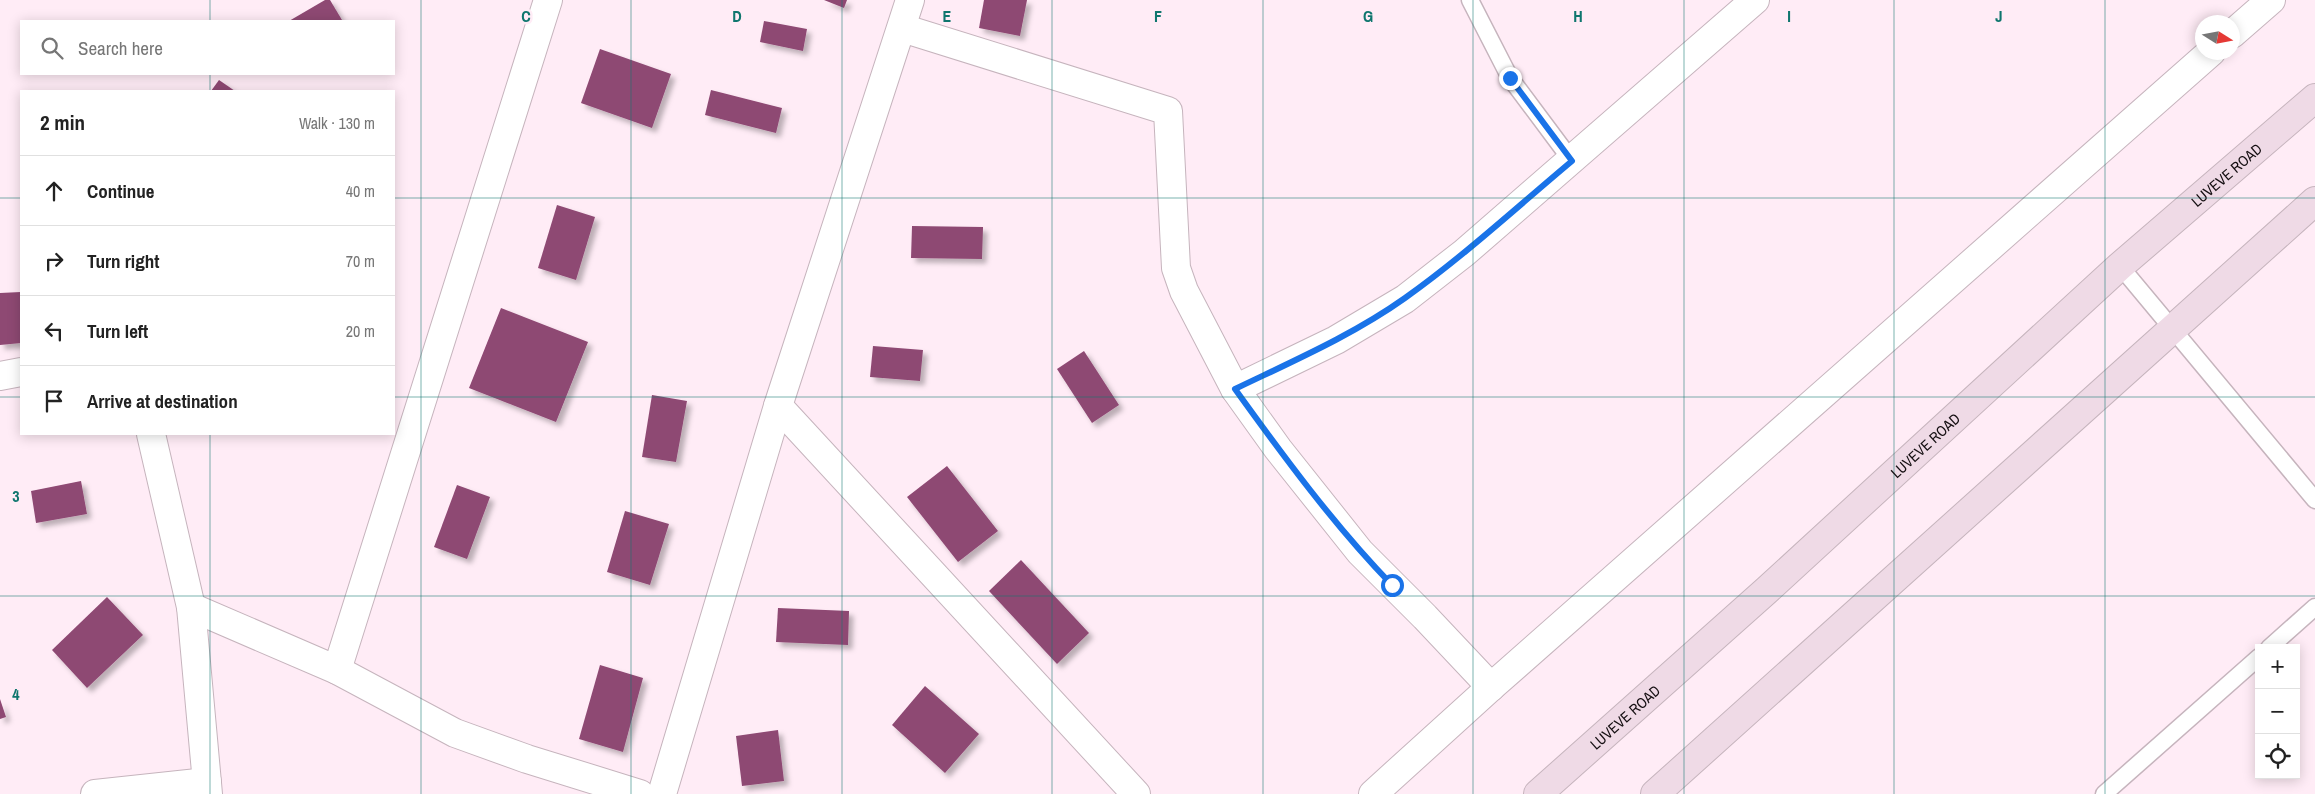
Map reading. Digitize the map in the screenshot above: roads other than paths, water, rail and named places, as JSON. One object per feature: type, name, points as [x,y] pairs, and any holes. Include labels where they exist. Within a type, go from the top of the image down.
[{"type":"street","points":[[337,670],[548,0]]},
{"type":"street","points":[[662,794],[778,406],[910,0]]},
{"type":"street","points":[[1235,389],[1336,340],[1405,298],[1464,252],[1572,161],[1755,0]]},
{"type":"street","points":[[2240,27],[2271,0]]},
{"type":"street","points":[[902,28],[1168,111],[1176,268],[1184,291],[1235,389],[1278,449],[1360,552],[1491,687]]},
{"type":"street","points":[[1373,794],[1491,687],[2202,60]]},
{"type":"street","name":"LUVEVE ROAD","points":[[1538,794],[1767,590],[2120,266],[2315,98]]},
{"type":"street","points":[[1655,794],[2315,201]]},
{"type":"street","points":[[0,376],[20,372]]},
{"type":"street","points":[[778,406],[1136,794]]},
{"type":"street","points":[[95,794],[207,788],[191,607],[150,435]]},
{"type":"street","points":[[191,607],[337,670],[456,733],[527,759],[640,794]]},
{"type":"lane","points":[[1470,0],[1510,78],[1572,161]]},
{"type":"lane","points":[[2120,266],[2315,500]]},
{"type":"lane","points":[[2273,644],[2315,607]]},
{"type":"lane","points":[[2104,794],[2255,661]]}]
